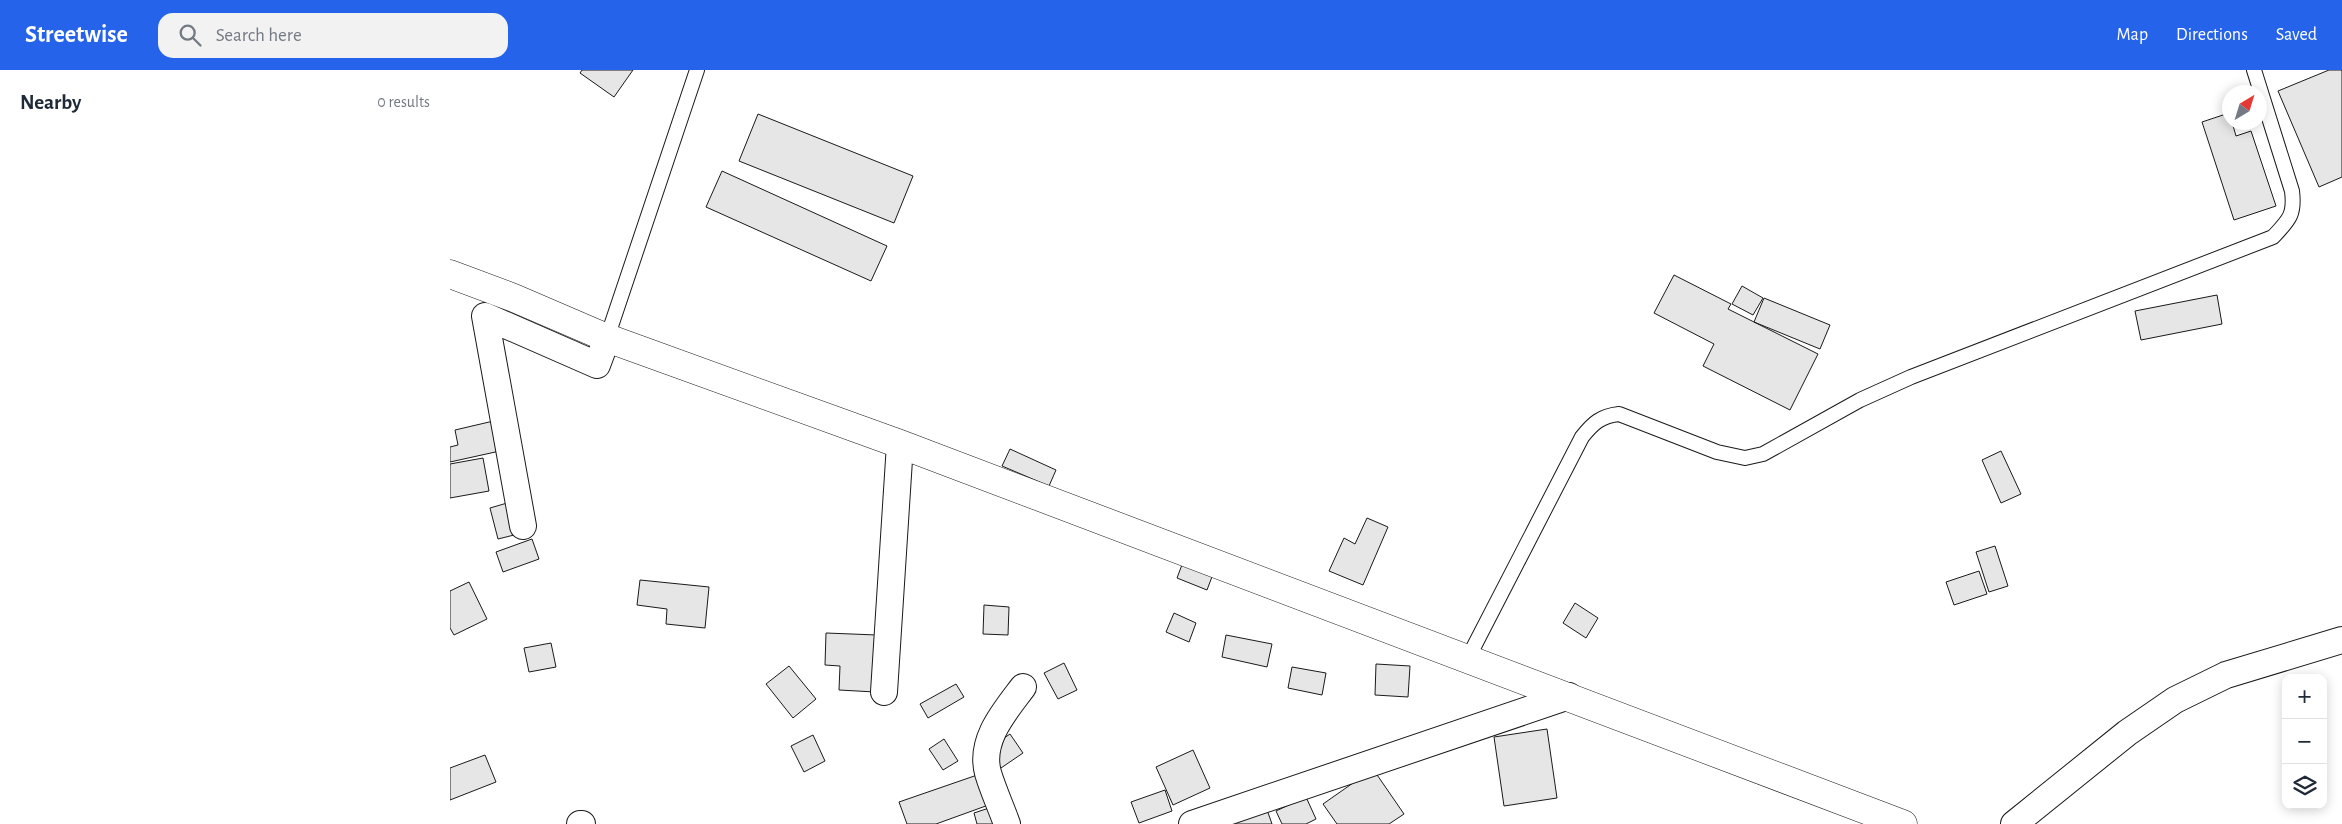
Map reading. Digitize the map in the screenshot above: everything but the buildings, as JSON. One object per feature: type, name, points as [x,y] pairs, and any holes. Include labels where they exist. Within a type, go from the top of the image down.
[{"type":"highway","points":[[450,274],[607,338],[900,444],[1903,824]]},
{"type":"street","points":[[523,526],[485,316],[597,365],[607,338]]},
{"type":"street","points":[[884,692],[900,444]]},
{"type":"street","points":[[2014,824],[2127,732],[2175,700],[2226,675],[2342,640]]},
{"type":"street","points":[[1007,824],[988,771],[987,745],[997,723],[1023,686]]},
{"type":"street","points":[[1192,824],[1569,696]]},
{"type":"lane","points":[[607,338],[697,70]]},
{"type":"lane","points":[[1467,660],[1582,437],[1592,424],[1604,416],[1619,414],[1717,452],[1745,458],[1763,454],[1860,400],[1911,377],[2273,238],[2290,220],[2294,205],[2292,191],[2254,70]]}]
